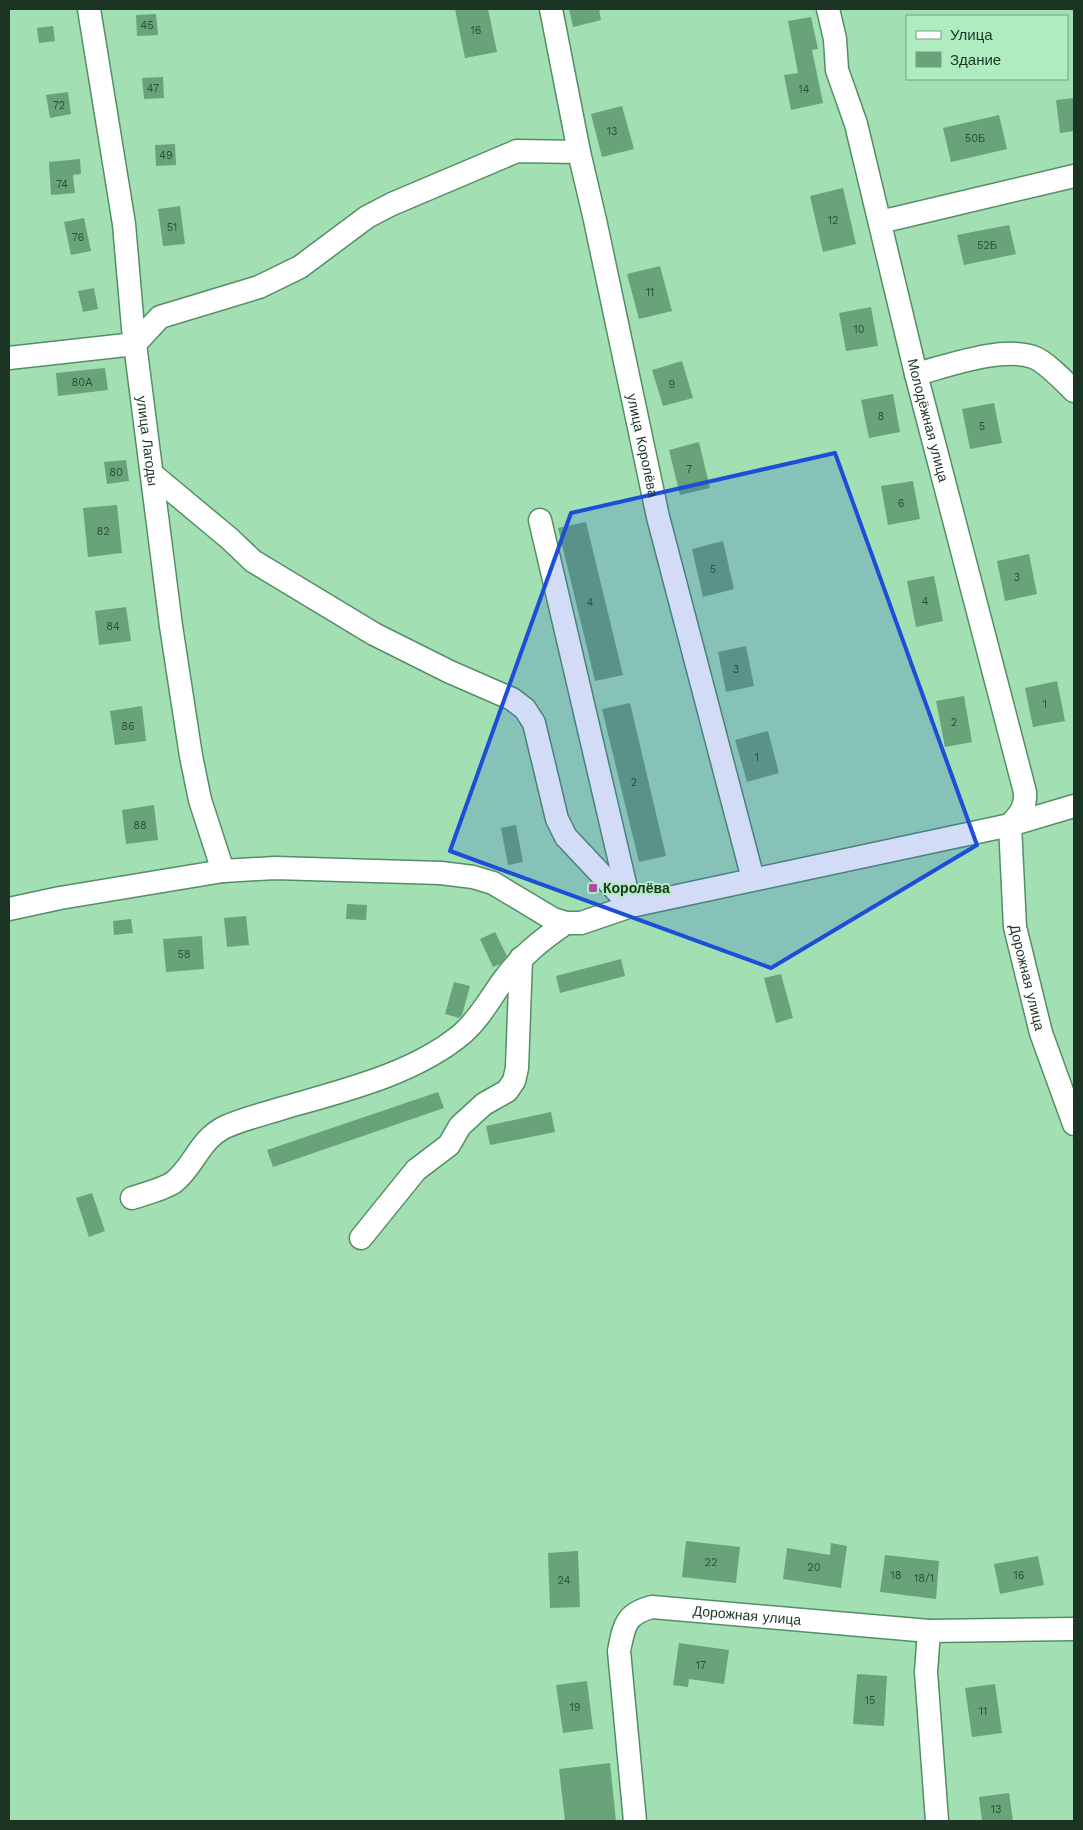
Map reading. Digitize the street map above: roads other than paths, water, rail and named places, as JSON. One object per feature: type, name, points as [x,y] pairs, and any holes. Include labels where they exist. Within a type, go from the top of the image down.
[{"type":"street","name":"улица Лагоды","points":[[89,9],[124,224],[135,344],[171,626],[191,756],[200,800],[223,871]]},
{"type":"street","name":"улица Королёва","points":[[551,9],[579,152],[598,230],[658,517],[753,879]]},
{"type":"street","name":"Молодёжная улица","points":[[828,9],[835,39],[838,70],[856,124],[916,374],[1025,792],[1026,802],[1023,810],[1010,825]]},
{"type":"street","points":[[9,358],[135,344],[160,317],[259,287],[300,267],[367,218],[392,204],[517,151],[579,152]]},
{"type":"street","points":[[880,222],[1074,176]]},
{"type":"street","points":[[916,374],[995,354],[1016,354],[1034,357],[1058,375],[1074,391]]},
{"type":"street","points":[[152,474],[230,539],[253,561],[374,634],[512,700],[524,709],[534,723],[557,819],[566,837],[631,906]]},
{"type":"street","points":[[540,520],[631,906]]},
{"type":"street","points":[[9,909],[60,898],[223,871],[275,868],[441,873],[473,877],[493,883],[553,919],[566,923],[581,924],[631,906],[1010,825],[1074,806]]},
{"type":"street","name":"Дорожная улица","points":[[1010,825],[1015,928],[1041,1033],[1074,1124]]},
{"type":"street","points":[[132,1198],[172,1183],[182,1174],[204,1142],[224,1128],[255,1116],[377,1080],[433,1054],[464,1032],[479,1016],[521,958],[540,940],[566,923]]},
{"type":"street","points":[[361,1238],[416,1170],[449,1145],[460,1126],[484,1104],[507,1091],[514,1081],[517,1068],[521,958]]},
{"type":"street","name":"Дорожная улица","points":[[635,1821],[619,1651],[623,1631],[630,1616],[640,1610],[652,1607],[929,1631],[1074,1629]]},
{"type":"street","points":[[929,1631],[926,1672],[937,1821]]},
{"type":"place","name":"Королёва","points":[[593,888]]}]
